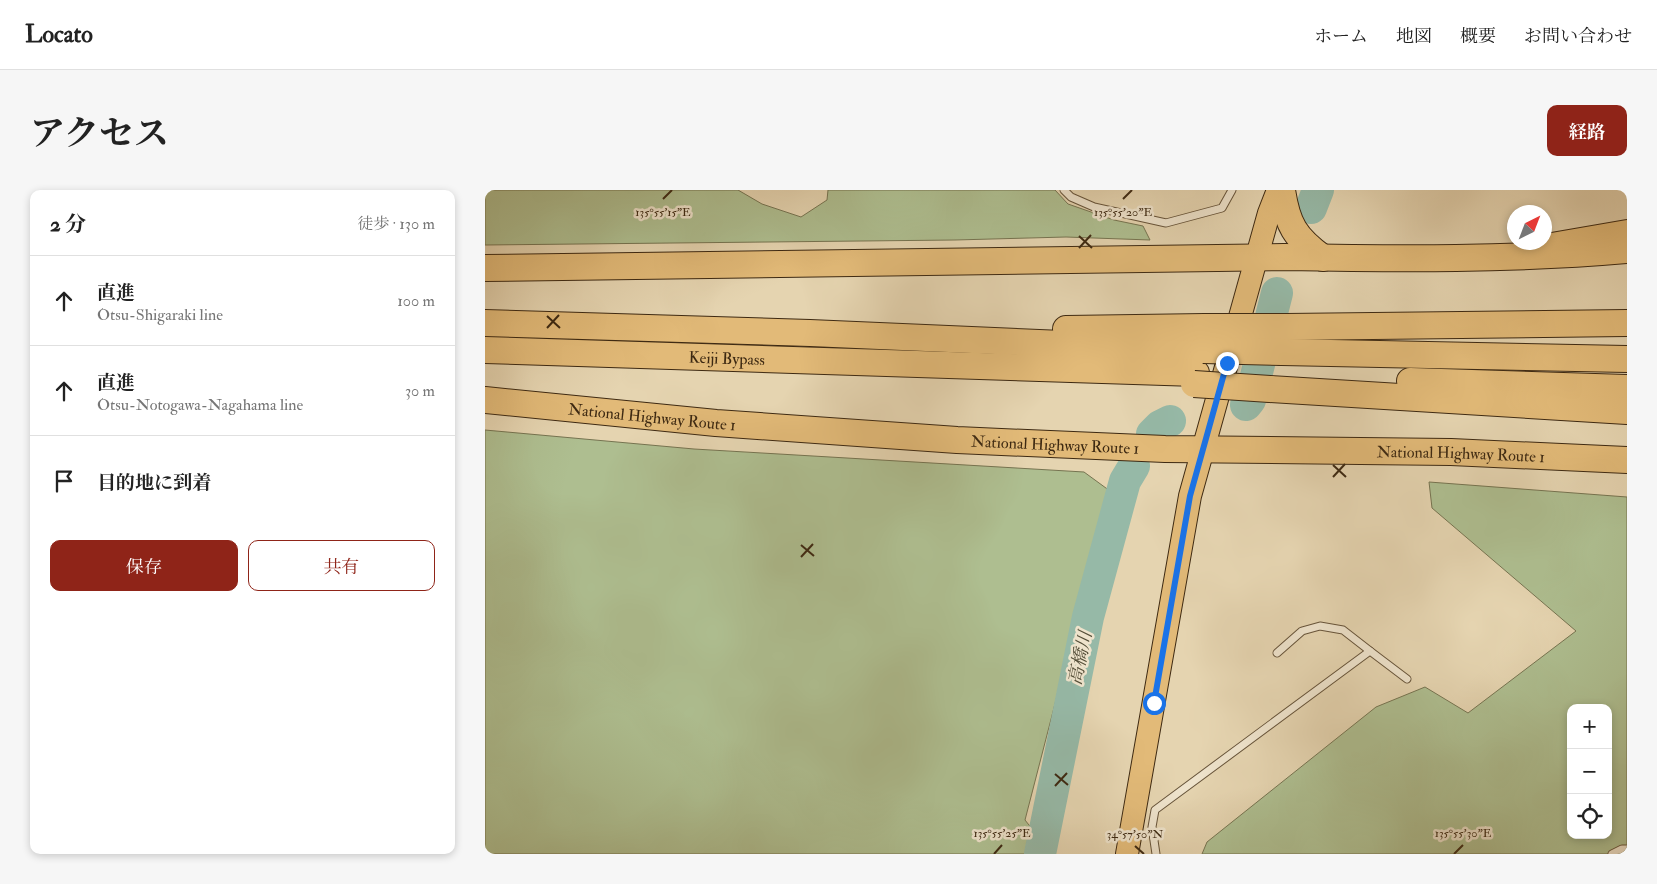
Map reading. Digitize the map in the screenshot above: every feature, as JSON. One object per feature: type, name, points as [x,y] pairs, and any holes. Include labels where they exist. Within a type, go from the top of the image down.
[{"type":"highway","points":[[1282,190],[1289,223],[1307,247],[1323,258]]},
{"type":"highway","points":[[485,268],[1257,258],[1410,260],[1513,257],[1627,250]]},
{"type":"highway","name":"Keiji Bypass","points":[[485,323],[811,333],[1199,358]]},
{"type":"highway","points":[[1199,358],[1284,340],[1627,323]]},
{"type":"highway","points":[[1284,340],[1627,359]]},
{"type":"highway","name":"Keiji Bypass","points":[[485,350],[823,360],[969,367],[1199,358]]},
{"type":"highway","points":[[1199,358],[1271,383],[1627,412]]},
{"type":"highway","points":[[1271,383],[1627,388]]},
{"type":"highway","name":"National Highway Route 1","points":[[485,400],[716,423],[957,440],[1165,448],[1451,452],[1627,460]]},
{"type":"main road","points":[[1127,854],[1190,496],[1269,213],[1278,190]]},
{"type":"main road","points":[[1410,260],[1500,252],[1627,230]]},
{"type":"lane","points":[[1064,190],[1071,197],[1094,207],[1166,223],[1222,208],[1232,190]]},
{"type":"lane","points":[[1277,653],[1301,631],[1320,626],[1343,630],[1407,679]]},
{"type":"lane","points":[[1156,854],[1152,826],[1155,810],[1370,652]]},
{"type":"lane","points":[[1612,854],[1627,848]]},
{"type":"green space","points":[[485,190],[738,190],[762,204],[801,217],[827,200],[828,190],[1055,190],[1068,204],[1114,220],[1143,226],[1150,240],[1066,237],[485,245]]},
{"type":"green space","points":[[485,430],[694,449],[1084,472],[1110,491],[1025,820],[1052,854],[485,854]]},
{"type":"green space","points":[[1429,482],[1627,497],[1627,854],[1202,854],[1207,842],[1376,707],[1425,687],[1468,713],[1576,631],[1432,508]]},
{"type":"waterway","name":"高橋川","points":[[1311,208],[1318,190]]},
{"type":"waterway","name":"高橋川","points":[[1246,405],[1250,400],[1277,293]]},
{"type":"waterway","name":"高橋川","points":[[1152,434],[1160,426],[1170,421]]},
{"type":"waterway","name":"高橋川","points":[[1040,854],[1088,617],[1125,481],[1134,466]]},
{"type":"route","points":[[1154,703],[1190,496],[1227,363]]}]
